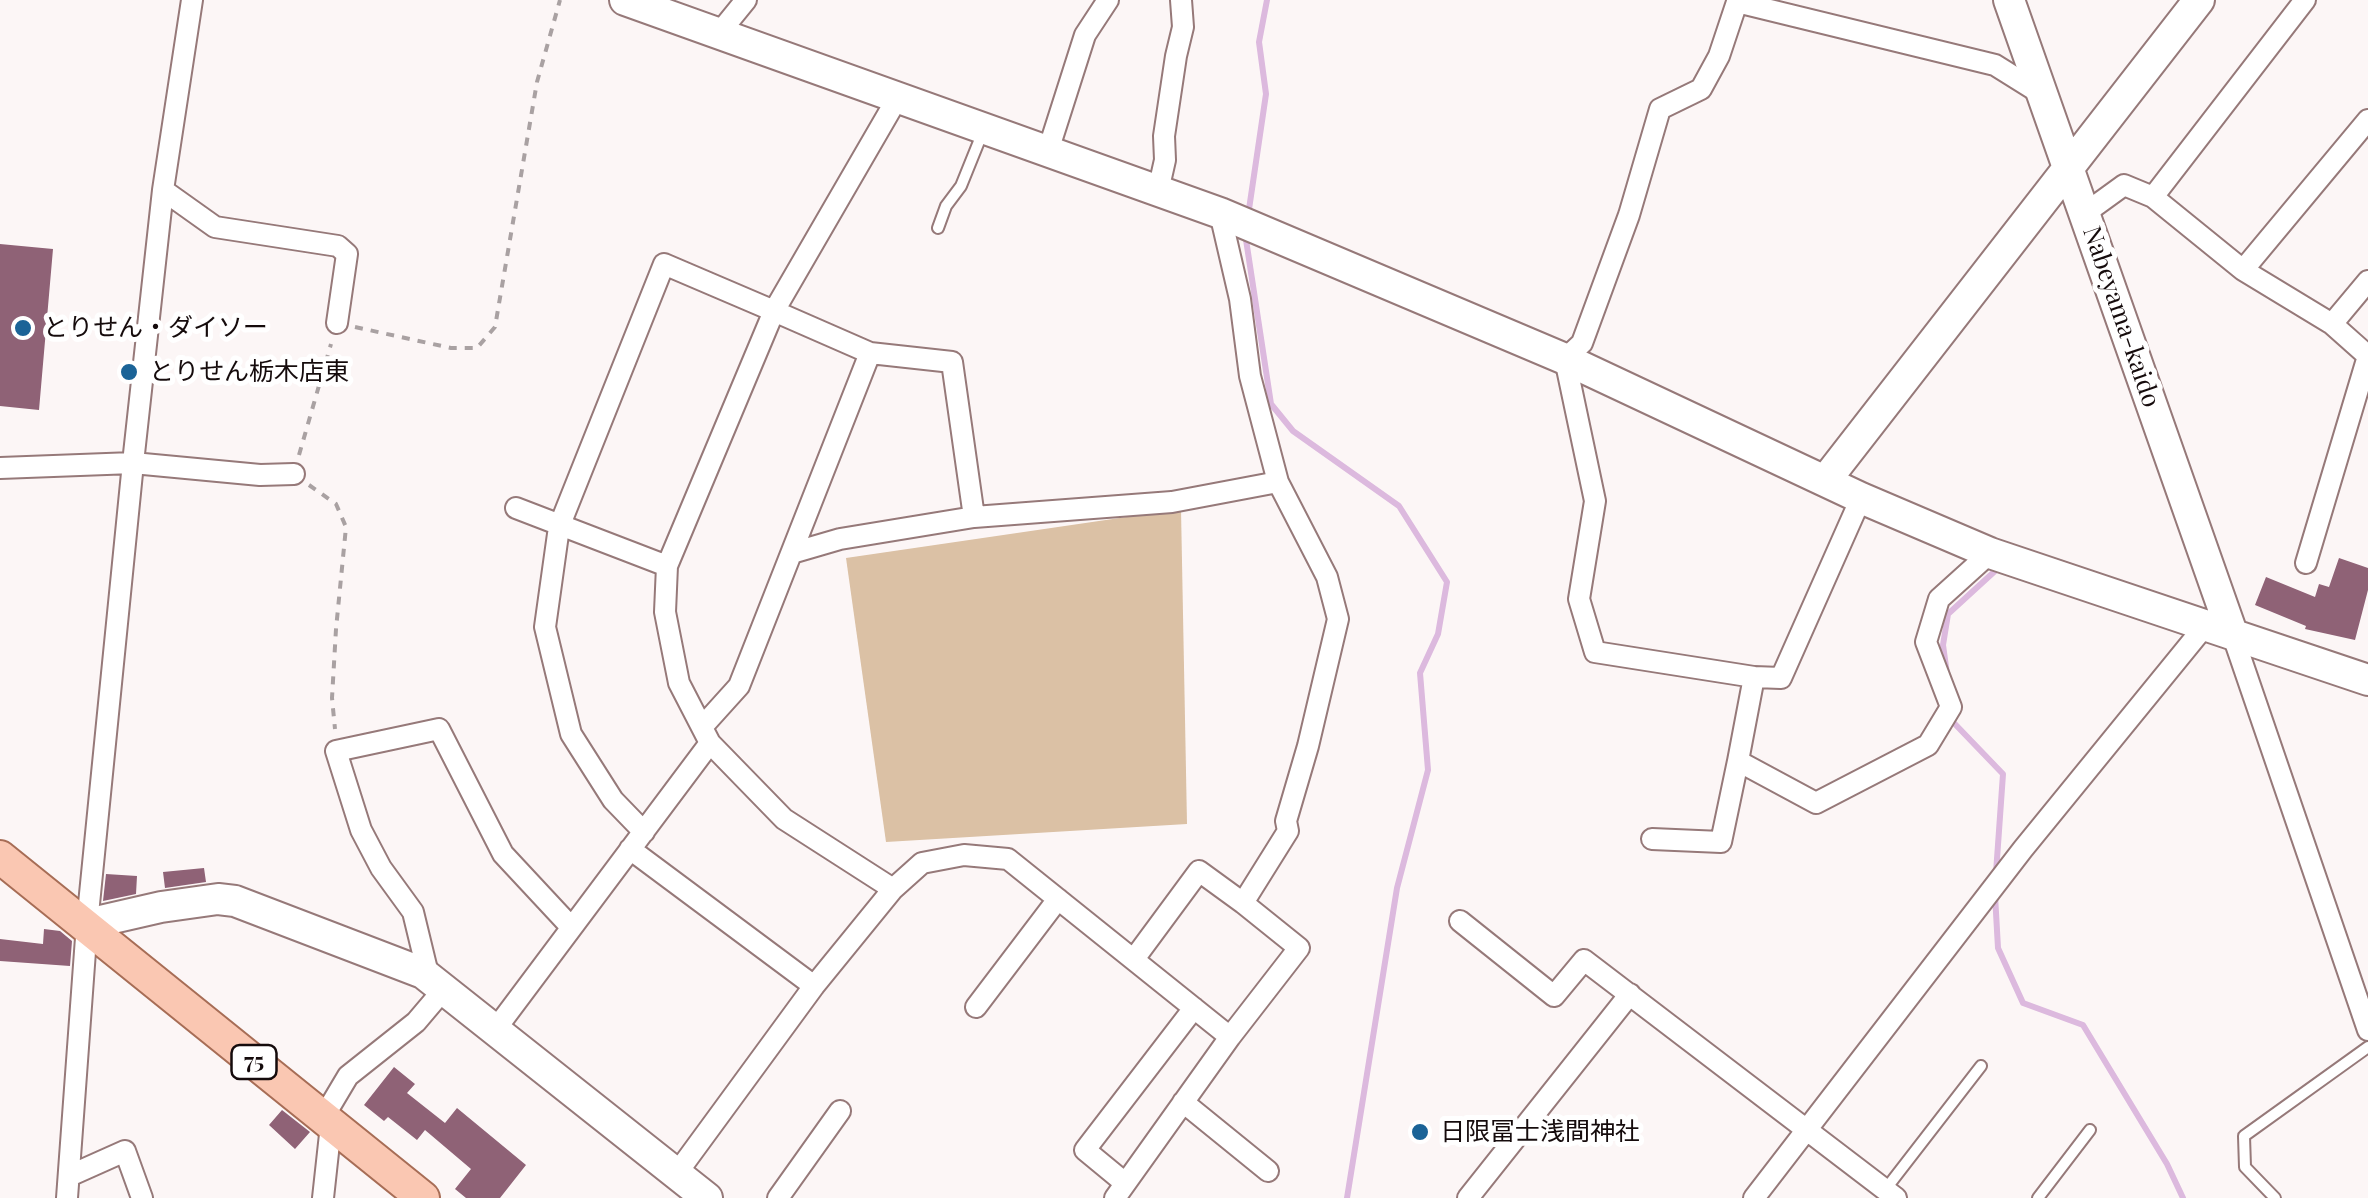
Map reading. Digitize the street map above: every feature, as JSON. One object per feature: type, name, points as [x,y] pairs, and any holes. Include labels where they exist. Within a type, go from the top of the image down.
[{"type":"main road","name":"75","points":[[0,857],[423,1198]]},
{"type":"street","points":[[67,1198],[87,924],[133,463],[163,190],[192,0]]},
{"type":"street","points":[[625,0],[1220,213],[1565,359],[1861,498],[1990,553],[2368,680]]},
{"type":"street","points":[[720,32],[746,0]]},
{"type":"street","points":[[1048,151],[1085,35],[1108,0]]},
{"type":"street","points":[[1158,191],[1183,27],[1181,0]]},
{"type":"street","name":"Nabeyama-kaido","points":[[2009,0],[2084,214],[2218,630]]},
{"type":"street","points":[[1825,480],[2200,0]]},
{"type":"street","points":[[2153,197],[2305,0]]},
{"type":"street","points":[[1565,359],[1582,342],[1629,215],[1660,109],[1701,89],[1719,56],[1738,2],[1995,65],[2042,96]]},
{"type":"street","points":[[893,889],[784,819],[706,735],[679,683],[665,612],[666,566],[774,311],[898,97]]},
{"type":"street","points":[[2243,270],[2368,120]]},
{"type":"street","points":[[2084,214],[2124,184],[2153,197],[2243,270],[2332,324],[2368,356],[2306,563]]},
{"type":"street","points":[[163,190],[215,227],[338,246],[347,254],[337,324]]},
{"type":"street","points":[[1220,213],[1240,300],[1250,376],[1278,482],[1326,577],[1338,619],[1286,821],[1288,831],[1244,903]]},
{"type":"street","points":[[644,832],[613,800],[571,734],[546,627],[558,527],[664,264],[870,353],[952,362],[974,518]]},
{"type":"street","points":[[2332,324],[2368,281]]},
{"type":"street","points":[[495,1030],[644,832],[739,686],[870,353]]},
{"type":"street","points":[[1565,359],[1595,501],[1579,599],[1595,652],[1782,678],[1861,498]]},
{"type":"street","points":[[0,468],[133,463],[294,474]]},
{"type":"street","points":[[792,552],[840,539],[974,518],[1172,502],[1278,482]]},
{"type":"street","points":[[516,508],[666,566]]},
{"type":"street","points":[[1738,761],[1816,804],[1928,745],[1950,707],[1926,642],[1939,599],[1990,553]]},
{"type":"street","points":[[2218,630],[2368,1030]]},
{"type":"street","points":[[1754,1198],[2023,848],[2218,630]]},
{"type":"street","points":[[1652,839],[1721,842],[1754,677]]},
{"type":"street","points":[[323,1198],[327,1122],[348,1076],[416,1022],[436,983],[413,912],[361,830],[336,751],[439,730],[504,854],[571,927]]},
{"type":"street","points":[[630,850],[814,986]]},
{"type":"street","points":[[87,924],[218,898],[235,901],[436,983],[684,1187],[814,986],[893,889],[922,863],[964,855],[1008,859],[1230,1037]]},
{"type":"street","points":[[1134,959],[1199,871],[1299,948],[1120,1191],[1085,1150],[1194,1008]]},
{"type":"street","points":[[976,1007],[1058,899]]},
{"type":"street","points":[[1460,921],[1554,996],[1584,960],[1891,1194]]},
{"type":"street","points":[[1468,1198],[1630,994]]},
{"type":"street","points":[[1184,1102],[1268,1171]]},
{"type":"street","points":[[778,1198],[840,1110]]},
{"type":"street","points":[[68,1176],[126,1150],[142,1198]]},
{"type":"lane","points":[[938,228],[946,206],[962,186],[984,128]]},
{"type":"lane","points":[[2275,1198],[2245,1167],[2244,1136],[2368,1048]]},
{"type":"lane","points":[[1891,1194],[1981,1066]]},
{"type":"lane","points":[[2038,1198],[2090,1130]]},
{"type":"path","points":[[336,751],[332,698],[346,528],[336,504],[294,474],[337,324],[451,348],[476,348],[495,327],[537,82],[560,0]]},
{"type":"shaded area","points":[[1181,509],[1187,824],[886,842],[846,558]]},
{"type":"building","name":"とりせん・ダイソー","points":[[0,244],[53,249],[39,410],[0,406]]},
{"type":"building","points":[[2339,558],[2368,568],[2368,590],[2355,640],[2305,629],[2306,626],[2255,605],[2266,577],[2315,597],[2319,584],[2329,587]]},
{"type":"building","points":[[204,868],[206,882],[165,888],[163,872]]},
{"type":"building","points":[[106,874],[137,876],[136,894],[103,901]]},
{"type":"building","points":[[44,929],[60,931],[72,941],[70,966],[0,961],[0,939],[43,944]]},
{"type":"building","points":[[394,1067],[415,1084],[407,1093],[445,1123],[457,1108],[526,1165],[500,1198],[466,1198],[455,1189],[471,1169],[425,1130],[417,1140],[388,1117],[384,1121],[364,1105]]},
{"type":"building","points":[[282,1110],[310,1132],[295,1149],[269,1125]]},
{"type":"waterway","points":[[1248,216],[1266,94],[1259,42],[1267,0]]},
{"type":"waterway","points":[[1245,233],[1271,404],[1293,431],[1399,506],[1447,582],[1438,634],[1420,673],[1428,770],[1397,888],[1347,1198]]},
{"type":"waterway","points":[[1947,674],[1943,645],[1948,614],[1995,571]]},
{"type":"waterway","points":[[1952,716],[1953,722],[2003,774],[1996,873]]},
{"type":"waterway","points":[[1995,895],[1998,948],[2023,1003],[2083,1025],[2167,1164],[2183,1198]]},
{"type":"place","name":"とりせん・ダイソー","points":[[23,328]]},
{"type":"place","name":"とりせん栃木店東","points":[[129,372]]},
{"type":"place","name":"日限冨士浅間神社","points":[[1420,1132]]}]
